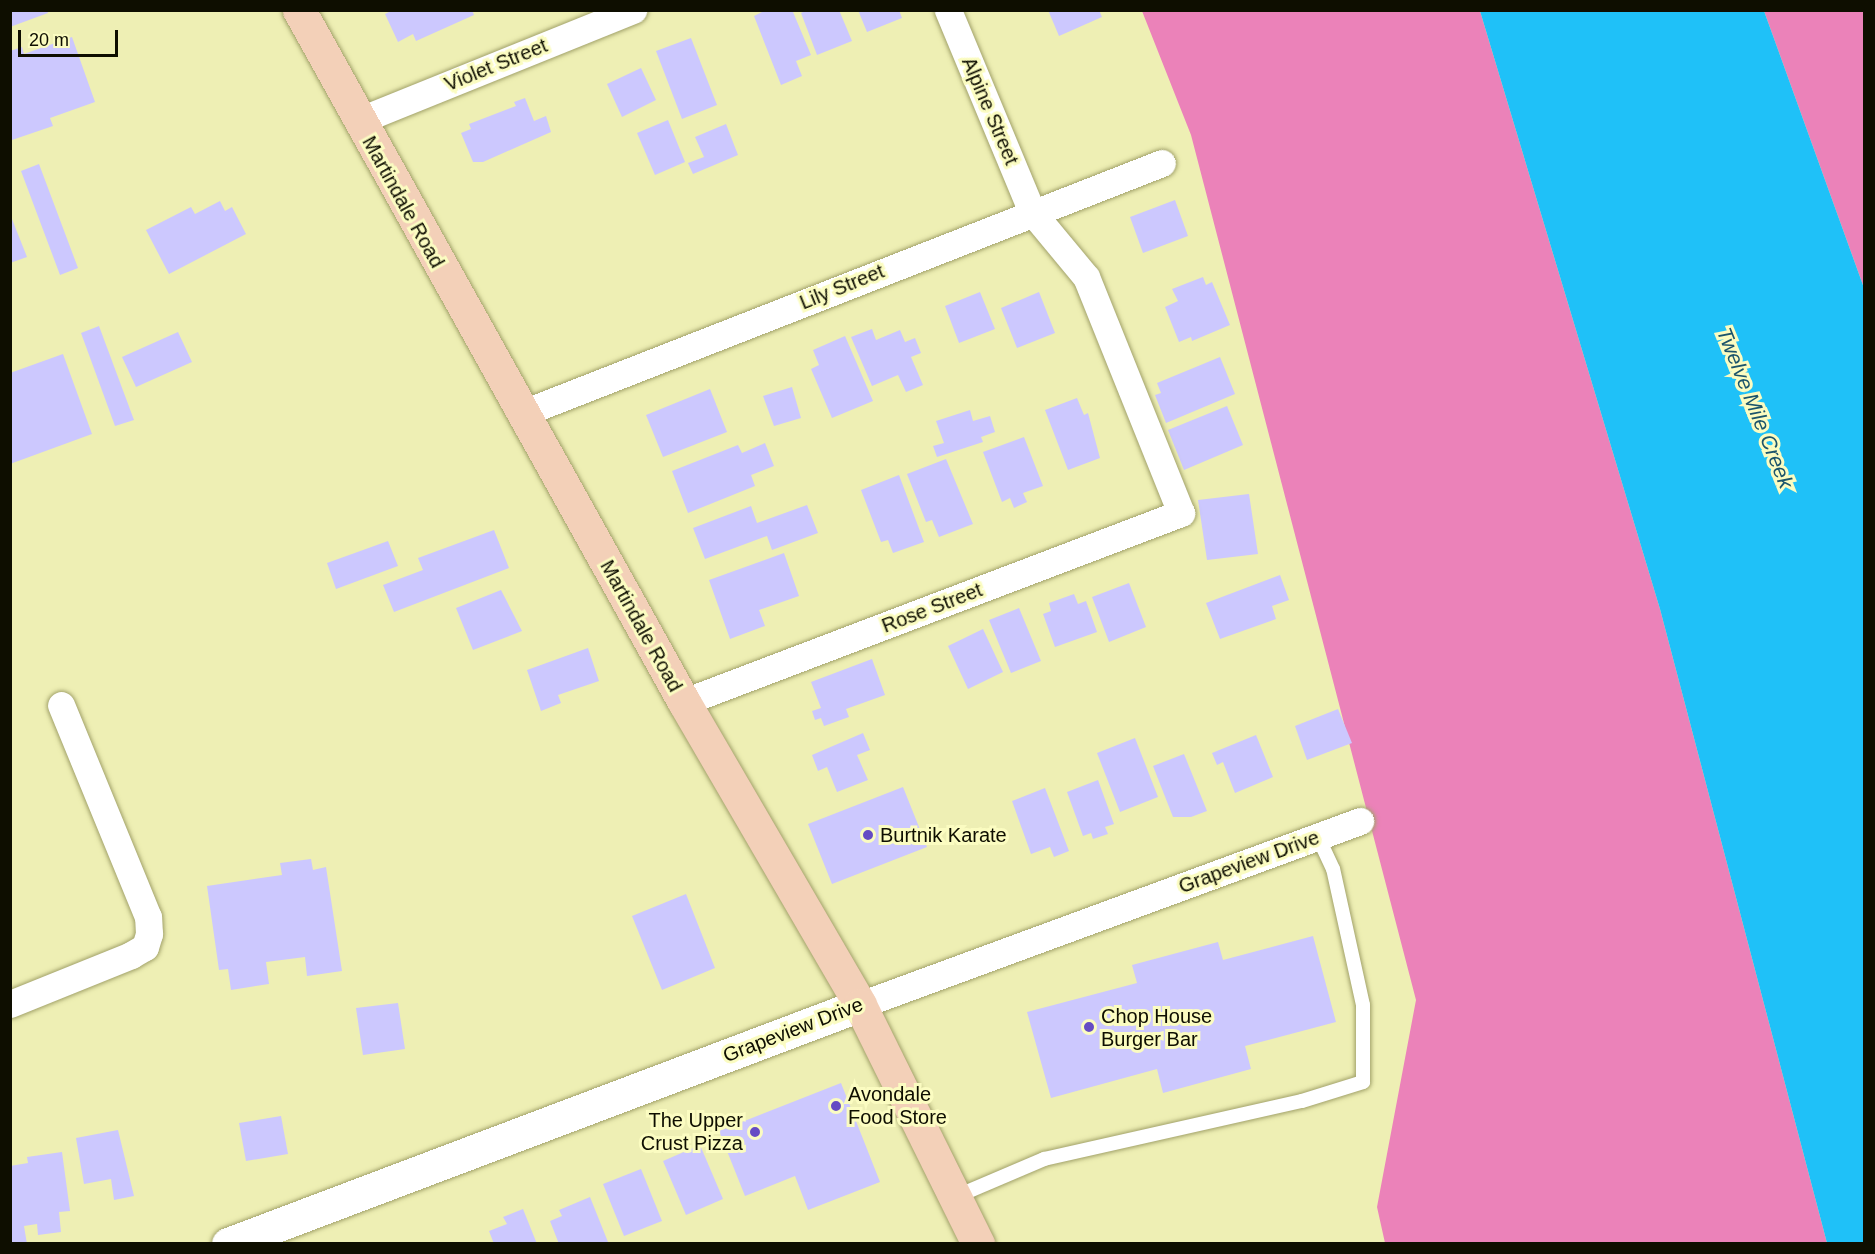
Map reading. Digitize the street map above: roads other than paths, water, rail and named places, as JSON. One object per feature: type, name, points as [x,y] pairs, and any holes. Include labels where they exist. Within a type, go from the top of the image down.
[{"type":"main road","name":"Martindale Road","points":[[299,10],[358,120],[684,702],[860,1005],[978,1244]]},
{"type":"street","name":"Violet Street","points":[[358,120],[633,10]]},
{"type":"street","name":"Alpine Street","points":[[948,10],[1032,212],[1086,277],[1181,513]]},
{"type":"street","name":"Lily Street","points":[[523,413],[1162,163]]},
{"type":"street","name":"Rose Street","points":[[684,702],[1181,513]]},
{"type":"street","points":[[10,1004],[131,955],[145,947],[149,934],[148,917],[61,705]]},
{"type":"street","name":"Grapeview Drive","points":[[228,1244],[860,1005],[1360,821]]},
{"type":"lane","points":[[955,1197],[1044,1160],[1302,1101],[1363,1082],[1363,1005],[1333,869],[1318,837]]},
{"type":"water","name":"Twelve Mile Creek","points":[[1480,11],[1764,11],[1864,288],[1864,1243],[1827,1243],[1660,609]]},
{"type":"place","name":"Burtnik Karate","points":[[868,835]]},
{"type":"place","name":"Chop House Burger Bar","points":[[1089,1027]]},
{"type":"place","name":"Avondale Food Store","points":[[836,1106]]},
{"type":"place","name":"The Upper Crust Pizza","points":[[755,1132]]}]
